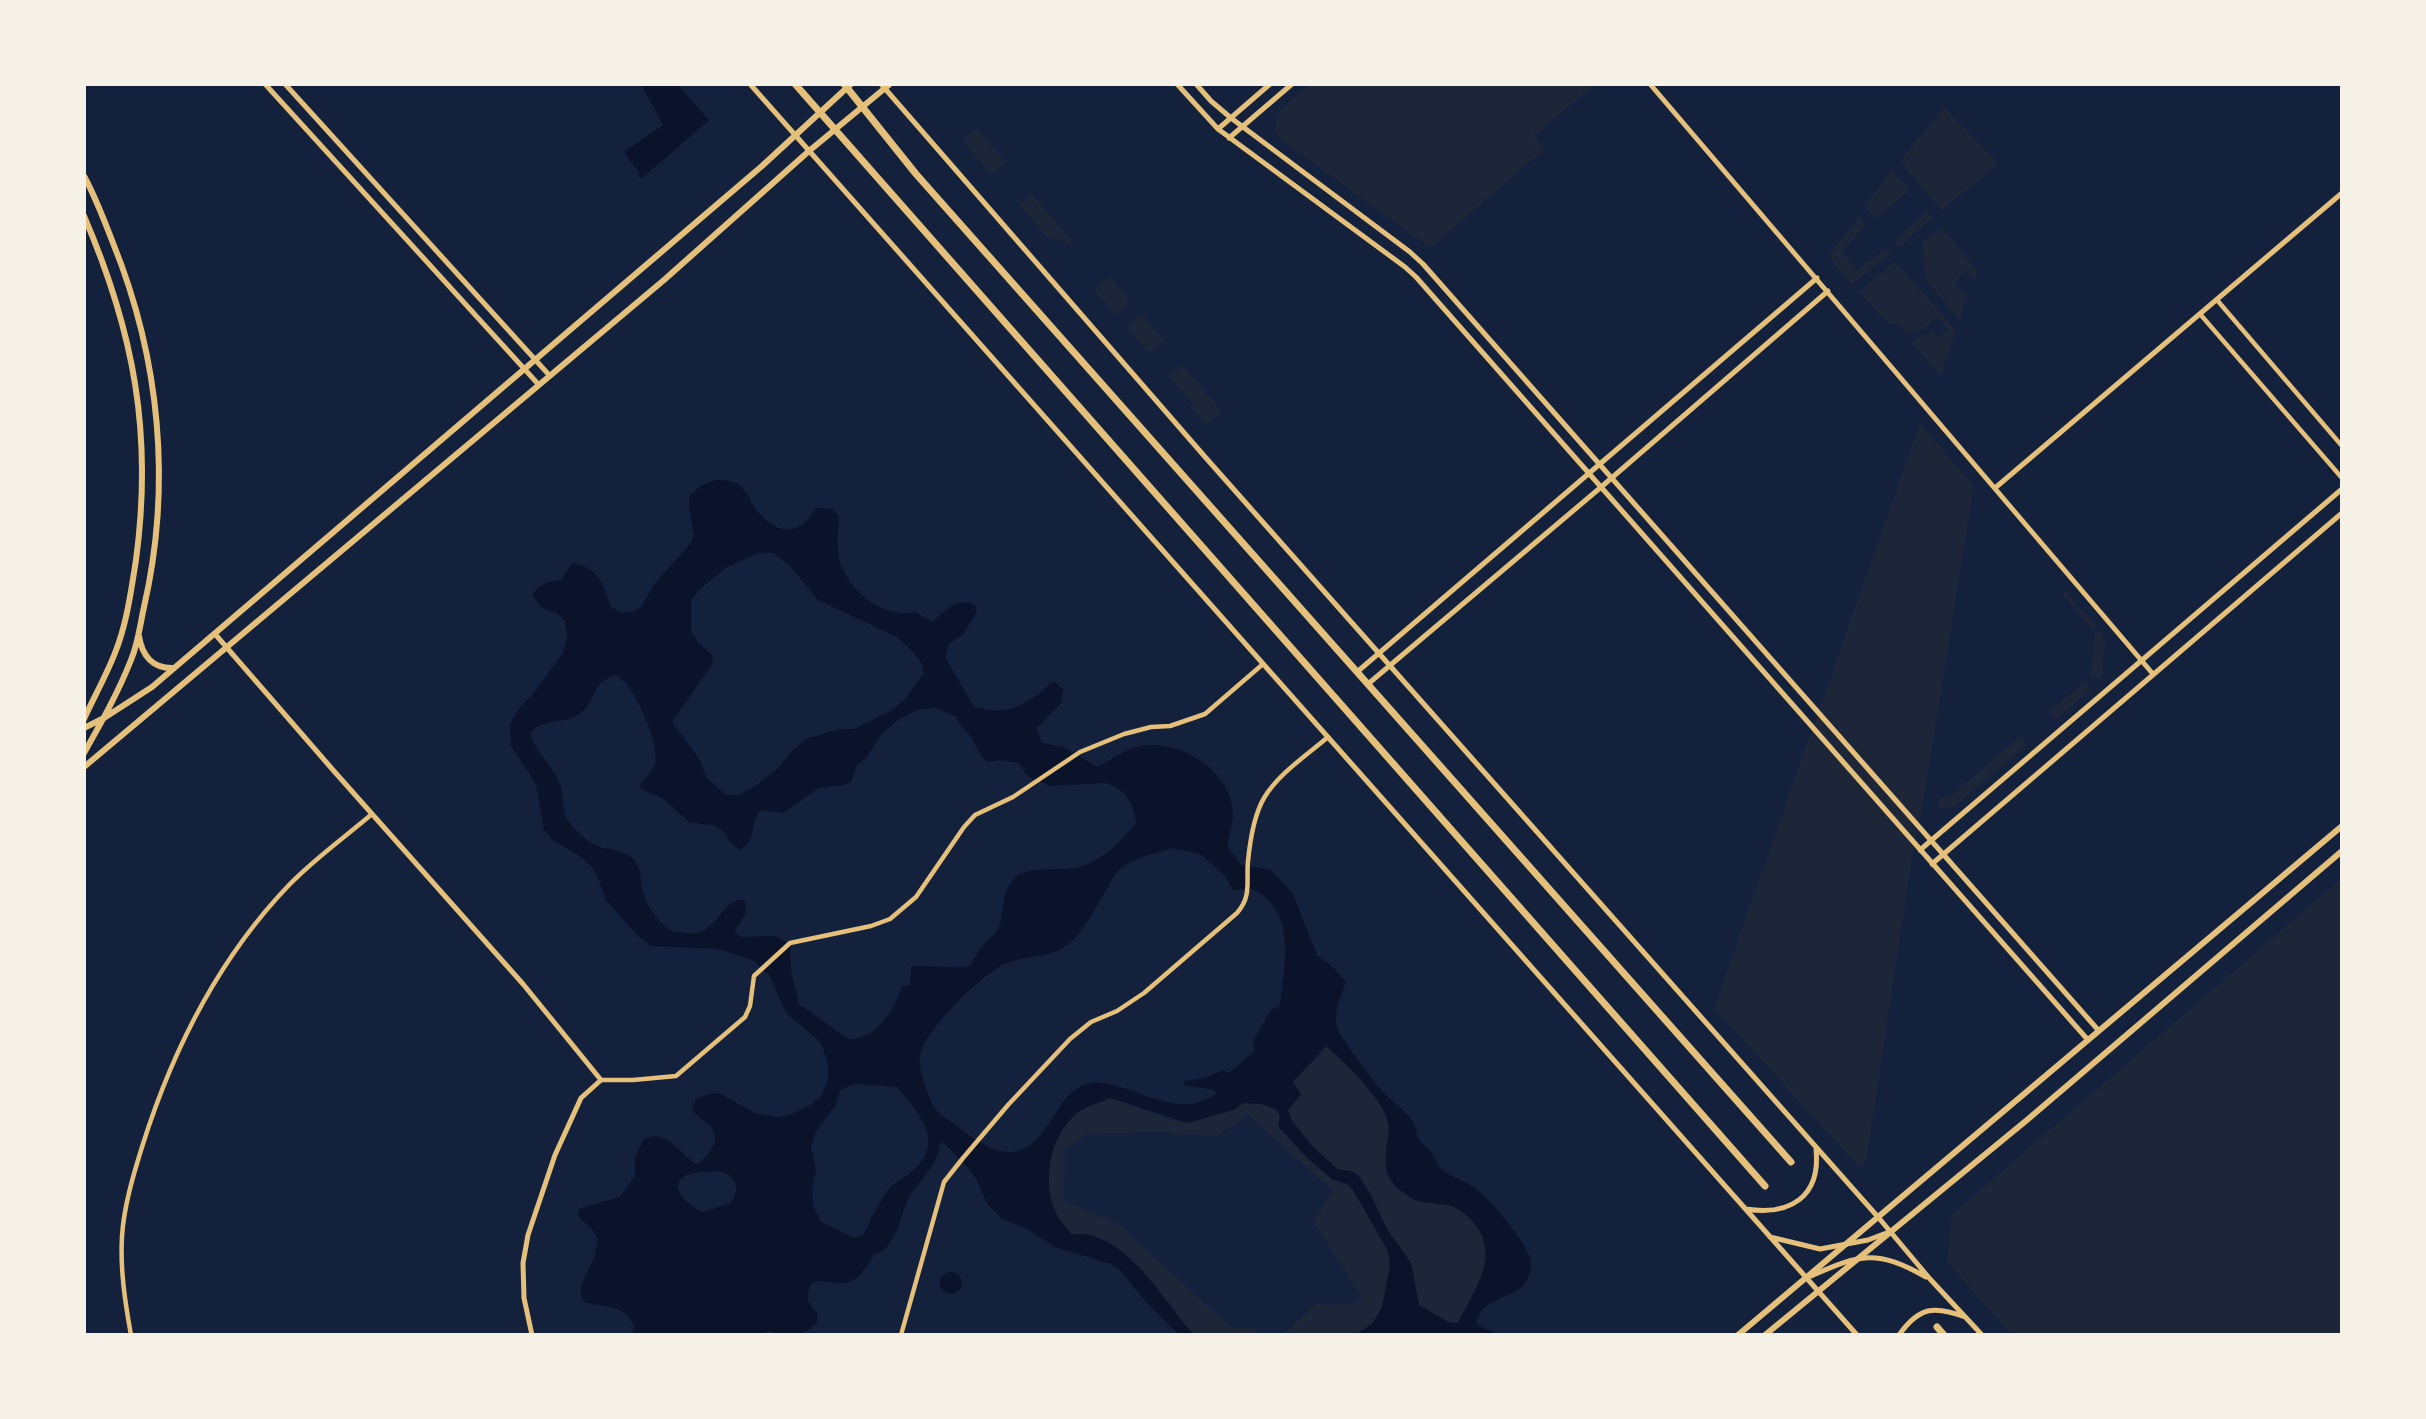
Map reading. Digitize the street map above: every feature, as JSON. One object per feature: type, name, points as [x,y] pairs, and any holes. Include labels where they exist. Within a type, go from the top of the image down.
[{"type":"main road","points":[[795,84],[1766,1186]]},
{"type":"main road","points":[[84,728],[152,687],[215,634],[762,166],[847,85],[916,174],[1791,1162]]},
{"type":"main road","points":[[84,767],[664,280],[886,85]]},
{"type":"main road","points":[[84,176],[123,267],[149,357],[159,440],[157,524],[150,580],[132,658],[104,718],[84,753]]},
{"type":"main road","points":[[84,216],[112,285],[129,345],[141,426],[141,509],[130,603],[116,652],[84,719]]},
{"type":"main road","points":[[138,631],[141,646],[150,660],[164,668],[174,668]]},
{"type":"main road","points":[[1738,1335],[2342,826]]},
{"type":"main road","points":[[1765,1335],[2027,1120],[2342,851]]},
{"type":"main road","points":[[1937,1327],[1944,1335]]},
{"type":"street","points":[[265,84],[539,385]]},
{"type":"street","points":[[285,84],[550,376]]},
{"type":"street","points":[[750,84],[1857,1335]]},
{"type":"street","points":[[1177,84],[1229,138],[1406,267],[2088,1040]]},
{"type":"street","points":[[1196,84],[1211,101],[1231,117],[1416,258],[2099,1031]]},
{"type":"street","points":[[1218,129],[1270,84]]},
{"type":"street","points":[[1229,138],[1292,84]]},
{"type":"street","points":[[1650,84],[2153,674]]},
{"type":"street","points":[[886,85],[1206,458],[1878,1217],[1930,1279],[1982,1335]]},
{"type":"street","points":[[1995,488],[2342,193]]},
{"type":"street","points":[[1357,672],[1817,278]]},
{"type":"street","points":[[1368,684],[1828,291]]},
{"type":"street","points":[[2217,300],[2342,446]]},
{"type":"street","points":[[2200,314],[2342,478]]},
{"type":"street","points":[[1920,850],[2342,489]]},
{"type":"street","points":[[1932,864],[2342,513]]},
{"type":"street","points":[[215,634],[523,984],[601,1080]]},
{"type":"street","points":[[532,1335],[524,1298],[523,1263],[528,1235],[555,1155],[581,1098],[601,1080],[676,1076],[745,1017],[750,1006],[754,976],[790,943],[871,926],[890,919],[916,897],[964,827],[975,815],[1013,797],[1080,753],[1124,734],[1151,727],[1170,726],[1205,714],[1263,664]]},
{"type":"street","points":[[901,1335],[944,1182],[982,1134],[1049,1059],[1070,1039],[1091,1022],[1117,1011],[1144,993],[1245,904],[1248,896],[1248,860],[1254,827],[1265,797],[1288,772],[1328,737]]},
{"type":"street","points":[[131,1335],[123,1290],[122,1236],[130,1184],[156,1103],[202,1001],[250,930],[290,884],[372,814]]},
{"type":"street","points":[[1746,1209],[1776,1211],[1800,1198],[1809,1189],[1815,1177],[1816,1147]]},
{"type":"street","points":[[1770,1237],[1820,1249],[1845,1245],[1890,1231]]},
{"type":"street","points":[[1807,1278],[1858,1258],[1880,1257],[1893,1260],[1930,1279]]},
{"type":"street","points":[[1899,1335],[1918,1314],[1932,1309],[1947,1310],[1967,1317]]},
{"type":"shaded area","points":[[641,84],[677,84],[709,120],[641,179],[638,175],[640,174],[624,152],[663,125]]},
{"type":"shaded area","points":[[1310,84],[1596,84],[1534,136],[1545,149],[1430,248],[1280,139],[1276,130],[1278,115],[1289,101]]},
{"type":"shaded area","points":[[1944,107],[1999,163],[1941,211],[1900,161]]},
{"type":"shaded area","points":[[977,128],[1006,162],[991,174],[962,141]]},
{"type":"shaded area","points":[[1892,169],[1910,190],[1876,219],[1865,206]]},
{"type":"shaded area","points":[[1032,194],[1072,240],[1069,243],[1047,237],[1019,205]]},
{"type":"shaded area","points":[[1927,211],[1933,218],[1898,248],[1893,242]]},
{"type":"shaded area","points":[[1859,216],[1866,225],[1843,252],[1857,270],[1886,248],[1891,253],[1852,285],[1828,256]]},
{"type":"shaded area","points":[[1942,227],[1978,271],[1974,281],[1965,271],[1955,282],[1966,296],[1960,321],[1926,281],[1922,242]]},
{"type":"shaded area","points":[[1895,261],[1956,330],[1941,377],[1912,343],[1919,336],[1934,332],[1939,337],[1948,329],[1937,317],[1926,327],[1906,335],[1897,323],[1888,324],[1859,292]]},
{"type":"shaded area","points":[[1110,276],[1131,302],[1116,315],[1094,290]]},
{"type":"shaded area","points":[[1142,314],[1165,341],[1149,354],[1126,327]]},
{"type":"shaded area","points":[[1182,364],[1222,411],[1206,425],[1190,407],[1193,404],[1168,376]]},
{"type":"shaded area","points":[[1920,423],[1974,486],[1922,810],[1912,859],[1866,1163],[1858,1166],[1714,1008]]},
{"type":"shaded area","points":[[715,480],[738,484],[757,511],[780,528],[795,528],[803,524],[816,508],[832,509],[839,516],[839,555],[847,577],[862,595],[882,608],[893,612],[916,612],[932,622],[957,604],[963,602],[975,605],[977,612],[963,634],[949,644],[945,657],[974,707],[987,710],[1009,709],[1026,702],[1054,681],[1063,689],[1062,702],[1037,728],[1043,743],[1063,747],[1098,767],[1135,747],[1148,745],[1175,748],[1201,761],[1212,770],[1228,792],[1233,810],[1227,846],[1241,865],[1271,870],[1293,894],[1317,955],[1334,968],[1346,982],[1336,1018],[1340,1034],[1384,1093],[1413,1121],[1418,1139],[1430,1150],[1440,1168],[1479,1191],[1508,1222],[1524,1246],[1531,1265],[1523,1286],[1487,1306],[1480,1313],[1476,1324],[1499,1335],[1355,1335],[1373,1323],[1382,1307],[1390,1266],[1388,1251],[1353,1190],[1347,1184],[1332,1179],[1307,1158],[1278,1126],[1280,1116],[1276,1109],[1262,1104],[1243,1103],[1236,1109],[1187,1123],[1111,1098],[1077,1113],[1060,1133],[1051,1158],[1049,1172],[1051,1198],[1055,1211],[1071,1234],[1094,1236],[1124,1253],[1150,1279],[1194,1335],[1179,1335],[1146,1302],[1119,1269],[1111,1264],[1055,1247],[1029,1230],[1001,1218],[987,1204],[977,1180],[969,1169],[944,1143],[940,1143],[936,1159],[908,1200],[897,1231],[886,1248],[874,1254],[865,1269],[851,1281],[845,1283],[821,1281],[811,1284],[808,1299],[818,1315],[817,1323],[806,1331],[795,1335],[783,1335],[770,1331],[758,1335],[632,1335],[634,1326],[625,1313],[584,1302],[582,1285],[594,1257],[598,1238],[578,1216],[580,1208],[620,1197],[635,1176],[635,1158],[643,1140],[657,1136],[668,1140],[698,1164],[710,1152],[715,1137],[710,1126],[692,1110],[696,1099],[719,1093],[755,1113],[776,1117],[787,1116],[809,1106],[821,1096],[828,1080],[828,1063],[821,1043],[786,1013],[769,975],[753,960],[718,949],[651,946],[638,936],[606,900],[591,866],[553,840],[544,830],[536,784],[511,746],[510,724],[520,707],[532,695],[563,653],[567,636],[565,621],[558,614],[542,608],[532,595],[544,584],[561,580],[572,564],[594,572],[603,584],[610,606],[621,613],[632,612],[642,606],[654,584],[690,544],[694,535],[689,507],[690,495],[702,485]],"holes":[[[758,553],[773,553],[789,565],[818,600],[897,637],[914,653],[922,664],[924,673],[907,697],[892,710],[854,729],[840,729],[808,738],[795,748],[777,769],[739,795],[726,795],[706,777],[700,760],[672,722],[713,663],[712,655],[698,642],[691,631],[691,601],[698,591],[725,568]],[[616,675],[623,681],[633,694],[648,725],[655,747],[655,764],[639,787],[661,797],[689,822],[716,826],[740,850],[749,842],[755,820],[761,810],[783,813],[819,788],[844,785],[852,781],[857,765],[866,758],[880,736],[899,719],[917,710],[935,708],[957,717],[987,762],[999,760],[1019,763],[1028,777],[1051,786],[1106,783],[1118,788],[1131,803],[1136,823],[1111,849],[1088,864],[1072,868],[1029,871],[1016,877],[1005,893],[998,928],[981,947],[971,965],[964,967],[911,966],[910,985],[903,986],[883,1022],[868,1035],[848,1039],[799,1004],[791,971],[790,944],[776,936],[741,937],[734,932],[745,915],[746,903],[742,900],[728,906],[705,930],[697,933],[673,931],[658,920],[647,903],[635,861],[620,851],[590,842],[569,822],[564,811],[560,784],[532,740],[530,733],[541,725],[578,715],[589,704],[601,683]],[[1172,848],[1200,854],[1225,876],[1233,890],[1256,891],[1269,900],[1278,913],[1285,942],[1280,1006],[1271,1010],[1253,1041],[1255,1051],[1229,1073],[1223,1070],[1205,1078],[1185,1081],[1183,1085],[1214,1090],[1216,1094],[1202,1101],[1189,1104],[1164,1102],[1107,1084],[1090,1083],[1077,1088],[1067,1097],[1044,1131],[1024,1149],[1003,1152],[985,1145],[941,1115],[934,1106],[922,1074],[920,1056],[924,1045],[942,1019],[966,993],[991,973],[1017,960],[1059,950],[1072,941],[1083,928],[1118,871],[1136,860]],[[1326,1046],[1343,1061],[1382,1107],[1389,1128],[1386,1165],[1389,1177],[1395,1185],[1424,1203],[1456,1208],[1474,1223],[1482,1235],[1485,1261],[1477,1286],[1458,1323],[1448,1322],[1419,1305],[1411,1263],[1387,1229],[1359,1176],[1354,1172],[1338,1169],[1312,1146],[1292,1121],[1288,1110],[1301,1094],[1293,1082]],[[859,1084],[897,1087],[921,1118],[928,1140],[927,1151],[921,1162],[890,1187],[863,1235],[854,1238],[820,1221],[813,1205],[812,1191],[816,1170],[811,1147],[816,1131],[835,1106],[840,1091]],[[715,1171],[732,1178],[735,1182],[736,1193],[729,1204],[702,1212],[687,1202],[682,1197],[678,1186],[685,1176]]]},
{"type":"shaded area","points":[[2065,590],[2097,627],[2093,631],[2061,593]]},
{"type":"shaded area","points":[[2099,630],[2106,644],[2101,679],[2090,678],[2095,634]]},
{"type":"shaded area","points":[[2085,681],[2092,689],[2056,720],[2049,712]]},
{"type":"shaded area","points":[[2020,736],[2027,745],[1952,809],[1938,808],[1939,798],[1948,798]]},
{"type":"shaded area","points":[[2342,878],[2342,1335],[2011,1335],[1947,1262],[1952,1214]]},
{"type":"shaded area","points":[[1325,1046],[1363,1084],[1387,1119],[1389,1128],[1385,1162],[1387,1175],[1391,1181],[1411,1198],[1448,1205],[1459,1210],[1474,1223],[1482,1235],[1485,1261],[1482,1273],[1458,1323],[1448,1322],[1419,1305],[1411,1263],[1387,1229],[1359,1176],[1354,1172],[1338,1170],[1312,1146],[1287,1111],[1301,1094],[1292,1082],[1319,1056]]},
{"type":"shaded area","points":[[1111,1098],[1177,1122],[1200,1121],[1216,1114],[1229,1112],[1242,1103],[1262,1104],[1276,1109],[1332,1179],[1347,1184],[1358,1196],[1388,1251],[1390,1266],[1382,1307],[1373,1323],[1355,1335],[1283,1335],[1315,1304],[1351,1304],[1362,1298],[1313,1221],[1333,1191],[1248,1115],[1216,1137],[1162,1132],[1087,1134],[1065,1150],[1064,1201],[1116,1222],[1232,1328],[1255,1327],[1258,1335],[1194,1335],[1179,1318],[1173,1306],[1091,1235],[1071,1234],[1056,1214],[1051,1198],[1049,1172],[1051,1158],[1060,1133],[1077,1113]]},
{"type":"shaded area","points":[[951,1272],[959,1275],[962,1283],[959,1291],[951,1294],[943,1291],[940,1283],[943,1275]]}]
